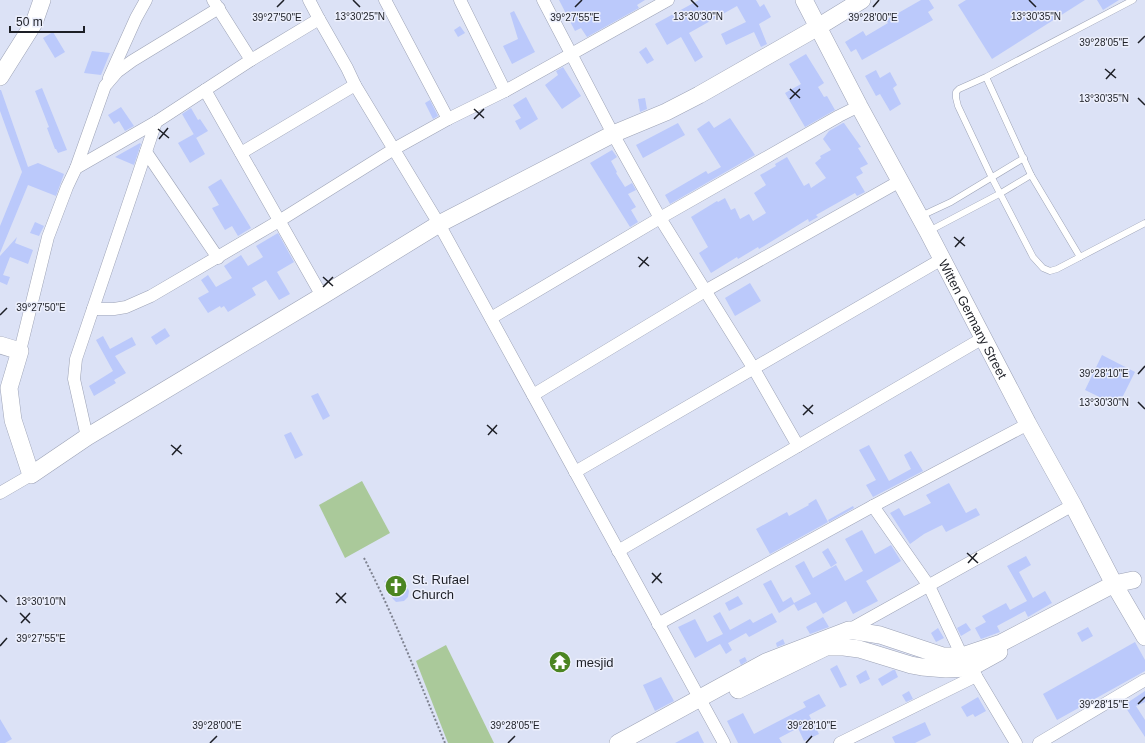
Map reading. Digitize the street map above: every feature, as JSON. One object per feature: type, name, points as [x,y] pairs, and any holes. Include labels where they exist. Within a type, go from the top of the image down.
[{"type":"street","points":[[0,78],[34,22],[42,0]]},
{"type":"street","points":[[31,475],[13,420],[9,388],[20,351],[48,237],[76,168],[105,86],[136,18],[146,0]]},
{"type":"street","points":[[309,0],[355,85],[439,224],[724,743]]},
{"type":"street","points":[[385,0],[448,119]]},
{"type":"street","points":[[460,0],[505,91]]},
{"type":"street","points":[[543,0],[570,54],[660,218],[754,369],[798,446]]},
{"type":"street","points":[[93,309],[126,308],[151,296],[279,221],[394,148],[505,91],[668,0]]},
{"type":"street","name":"Witten Germany Street","points":[[804,0],[859,106],[928,232],[1028,424],[1145,637]]},
{"type":"street","points":[[0,494],[87,437],[439,224],[613,134],[666,112],[699,95],[862,0]]},
{"type":"street","points":[[105,86],[117,72],[216,4],[251,60]]},
{"type":"street","points":[[76,168],[156,122],[251,60],[319,19]]},
{"type":"street","points":[[241,153],[355,85]]},
{"type":"street","points":[[205,90],[322,296]]},
{"type":"street","points":[[491,318],[660,218],[859,106]]},
{"type":"street","points":[[87,437],[74,379],[76,359],[156,122]]},
{"type":"street","points":[[146,152],[218,258]]},
{"type":"street","points":[[533,396],[705,291],[900,181]]},
{"type":"street","points":[[575,472],[942,259]]},
{"type":"street","points":[[618,550],[983,338]]},
{"type":"street","points":[[0,345],[20,351]]},
{"type":"street","points":[[658,624],[872,506],[1028,424]]},
{"type":"street","points":[[702,702],[826,647],[849,630],[1073,505]]},
{"type":"street","points":[[872,506],[929,586],[969,667],[1016,743]]},
{"type":"street","points":[[840,743],[969,667],[1000,643],[1139,577]]},
{"type":"street","points":[[627,742],[702,702],[766,662],[849,630],[880,635],[943,656],[969,667]]},
{"type":"street","points":[[826,647],[859,649],[922,667],[946,669],[969,667]]},
{"type":"street","points":[[1039,743],[1145,680]]},
{"type":"lane","points":[[1133,0],[986,77],[960,89],[956,92],[955,96],[958,106],[992,178],[1033,257],[1043,268],[1050,271],[1057,270],[1145,223]]},
{"type":"lane","points":[[986,77],[1031,175],[1080,257]]},
{"type":"lane","points":[[919,217],[951,202],[1024,158]]},
{"type":"lane","points":[[928,232],[1001,193],[1031,175]]},
{"type":"path","points":[[364,558],[380,588],[445,743]]},
{"type":"green space","points":[[362,481],[390,533],[345,558],[319,505]]},
{"type":"green space","points":[[446,645],[494,743],[448,743],[416,661]]},
{"type":"building","points":[[559,0],[645,0],[637,5],[639,8],[587,37],[581,28],[575,31]]},
{"type":"building","points":[[699,0],[756,0],[760,7],[764,4],[771,17],[759,24],[767,44],[761,47],[754,32],[726,45],[721,34],[746,22],[737,6],[689,33],[703,57],[695,62],[681,37],[667,45],[655,24]]},
{"type":"building","points":[[921,0],[929,0],[934,8],[928,12],[933,20],[862,60],[856,49],[851,52],[845,42],[863,31],[866,36],[888,23],[886,20]]},
{"type":"building","points":[[966,0],[1085,0],[992,59],[958,5]]},
{"type":"building","points":[[1097,0],[1119,0],[1103,10]]},
{"type":"building","points":[[514,11],[535,52],[512,64],[503,46],[518,39],[510,13]]},
{"type":"building","points":[[460,26],[465,33],[458,37],[454,30]]},
{"type":"building","points":[[53,32],[65,52],[55,58],[43,38]]},
{"type":"building","points":[[646,47],[654,60],[647,64],[639,52]]},
{"type":"building","points":[[92,51],[110,53],[101,75],[84,73]]},
{"type":"building","points":[[806,54],[824,83],[818,87],[824,97],[827,96],[835,110],[805,127],[785,93],[801,84],[789,64]]},
{"type":"building","points":[[563,67],[581,96],[562,109],[545,85],[558,75],[556,71]]},
{"type":"building","points":[[876,70],[880,78],[890,72],[897,85],[893,88],[901,104],[890,111],[880,94],[876,96],[865,76]]},
{"type":"building","points":[[42,88],[67,150],[58,153],[47,128],[49,127],[35,91]]},
{"type":"building","points":[[0,90],[28,167],[38,163],[64,174],[56,196],[28,185],[0,253],[0,226],[22,172],[0,111]]},
{"type":"building","points":[[526,97],[538,119],[520,130],[515,121],[521,118],[513,105]]},
{"type":"building","points":[[645,98],[647,109],[640,112],[638,99]]},
{"type":"building","points":[[430,100],[438,116],[433,119],[425,103]]},
{"type":"building","points":[[121,107],[134,126],[125,131],[119,121],[114,124],[108,115]]},
{"type":"building","points":[[191,108],[198,120],[200,119],[208,131],[196,138],[182,114]]},
{"type":"building","points":[[730,118],[755,155],[670,204],[665,195],[706,171],[708,174],[721,167],[697,129],[709,121],[714,128]]},
{"type":"building","points":[[678,123],[685,135],[643,158],[636,145]]},
{"type":"building","points":[[843,123],[861,147],[858,148],[868,164],[860,168],[863,173],[856,177],[865,192],[857,196],[855,193],[816,215],[818,217],[809,222],[808,219],[759,249],[758,247],[738,259],[737,257],[711,273],[699,253],[708,247],[691,217],[717,201],[718,202],[725,198],[731,210],[735,208],[740,219],[749,214],[753,221],[766,213],[754,193],[766,185],[760,175],[776,166],[775,164],[787,157],[804,186],[809,183],[811,188],[826,178],[815,163],[821,158],[820,156],[831,150],[823,139],[829,131]]},
{"type":"building","points":[[194,134],[205,154],[190,163],[178,143]]},
{"type":"building","points":[[140,143],[141,144],[134,165],[115,157]]},
{"type":"building","points":[[612,150],[617,157],[611,161],[617,172],[616,173],[625,187],[632,183],[636,190],[628,194],[636,207],[631,210],[638,222],[630,227],[590,163]]},
{"type":"building","points":[[221,179],[251,228],[238,236],[232,226],[225,230],[212,208],[219,205],[208,187]]},
{"type":"building","points":[[35,222],[44,226],[39,236],[30,233]]},
{"type":"building","points":[[278,233],[294,262],[277,272],[290,294],[279,300],[266,280],[252,288],[256,295],[228,312],[224,306],[221,308],[220,306],[208,313],[198,298],[209,292],[201,280],[208,275],[216,287],[232,278],[224,266],[241,255],[248,266],[263,257],[256,246]]},
{"type":"building","points":[[17,237],[15,243],[33,250],[28,264],[10,257],[3,275],[10,277],[7,285],[0,282],[0,256]]},
{"type":"building","points":[[750,283],[761,301],[735,316],[725,298]]},
{"type":"building","points":[[165,328],[170,336],[156,345],[151,337]]},
{"type":"building","points":[[103,336],[110,349],[132,337],[136,345],[115,356],[126,373],[114,380],[116,383],[94,396],[89,386],[113,371],[96,340]]},
{"type":"building","points":[[1102,355],[1135,372],[1118,406],[1085,390]]},
{"type":"building","points":[[318,393],[330,416],[323,420],[311,396]]},
{"type":"building","points":[[291,432],[303,455],[295,459],[284,435]]},
{"type":"building","points":[[869,445],[889,481],[911,469],[904,455],[911,451],[923,471],[873,497],[866,485],[876,480],[859,450]]},
{"type":"building","points":[[949,483],[966,513],[976,508],[980,515],[946,532],[942,525],[924,534],[910,544],[890,513],[899,508],[904,516],[931,503],[926,495]]},
{"type":"building","points":[[816,499],[828,522],[770,554],[756,529],[787,512],[789,516],[809,505],[808,504]]},
{"type":"building","points":[[853,506],[854,508],[829,522],[828,520]]},
{"type":"building","points":[[862,530],[875,554],[891,545],[901,561],[866,581],[878,601],[853,614],[846,601],[823,614],[816,602],[798,611],[794,604],[779,613],[763,584],[771,580],[783,602],[791,597],[794,603],[811,594],[795,566],[804,561],[813,578],[836,565],[845,581],[863,571],[845,539]]},
{"type":"building","points":[[828,548],[837,563],[831,567],[822,552]]},
{"type":"building","points":[[1026,556],[1031,565],[1019,572],[1033,598],[1045,591],[1052,603],[1028,617],[1025,611],[997,626],[1000,632],[981,639],[975,628],[986,622],[982,616],[1006,603],[1010,610],[1027,601],[1007,566]]},
{"type":"building","name":"St. Rufael Church","points":[[400,574],[409,591],[408,597],[404,601],[396,602],[384,581]]},
{"type":"building","points":[[738,596],[743,604],[729,611],[725,603]]},
{"type":"building","points":[[720,612],[730,630],[750,619],[753,623],[772,613],[777,622],[749,637],[746,633],[728,643],[732,650],[726,654],[720,644],[695,658],[678,627],[695,619],[707,642],[723,634],[713,616]]},
{"type":"building","points":[[823,617],[829,627],[810,634],[806,627]]},
{"type":"building","points":[[966,623],[971,630],[961,636],[957,628]]},
{"type":"building","points":[[1088,627],[1093,636],[1082,642],[1077,633]]},
{"type":"building","points":[[938,628],[944,638],[936,642],[931,633]]},
{"type":"building","points":[[783,639],[785,644],[777,647],[776,643]]},
{"type":"building","points":[[1135,642],[1145,660],[1145,671],[1057,720],[1043,694]]},
{"type":"building","points":[[745,657],[747,661],[741,665],[739,660]]},
{"type":"building","points":[[837,665],[847,685],[840,688],[830,669]]},
{"type":"building","points":[[866,670],[870,679],[860,684],[856,676]]},
{"type":"building","points":[[895,670],[898,677],[882,686],[878,679]]},
{"type":"building","points":[[661,677],[674,701],[655,711],[643,685]]},
{"type":"building","points":[[909,691],[913,699],[906,702],[902,695]]},
{"type":"building","points":[[1145,691],[1145,702],[1136,706],[1145,720],[1145,737],[1124,705]]},
{"type":"building","points":[[819,694],[826,706],[809,715],[819,734],[804,741],[798,728],[779,738],[782,743],[738,743],[727,721],[743,713],[754,734],[806,707],[803,702]]},
{"type":"building","points":[[978,697],[986,711],[975,717],[973,714],[967,717],[961,707]]},
{"type":"building","points":[[0,719],[12,739],[5,743],[0,743]]},
{"type":"building","points":[[925,722],[931,735],[915,743],[895,743],[892,737]]},
{"type":"building","points":[[698,731],[704,743],[675,743]]},
{"type":"place","name":"St. Rufael Church","points":[[396,586]]},
{"type":"place","name":"mesjid","points":[[560,662]]}]
